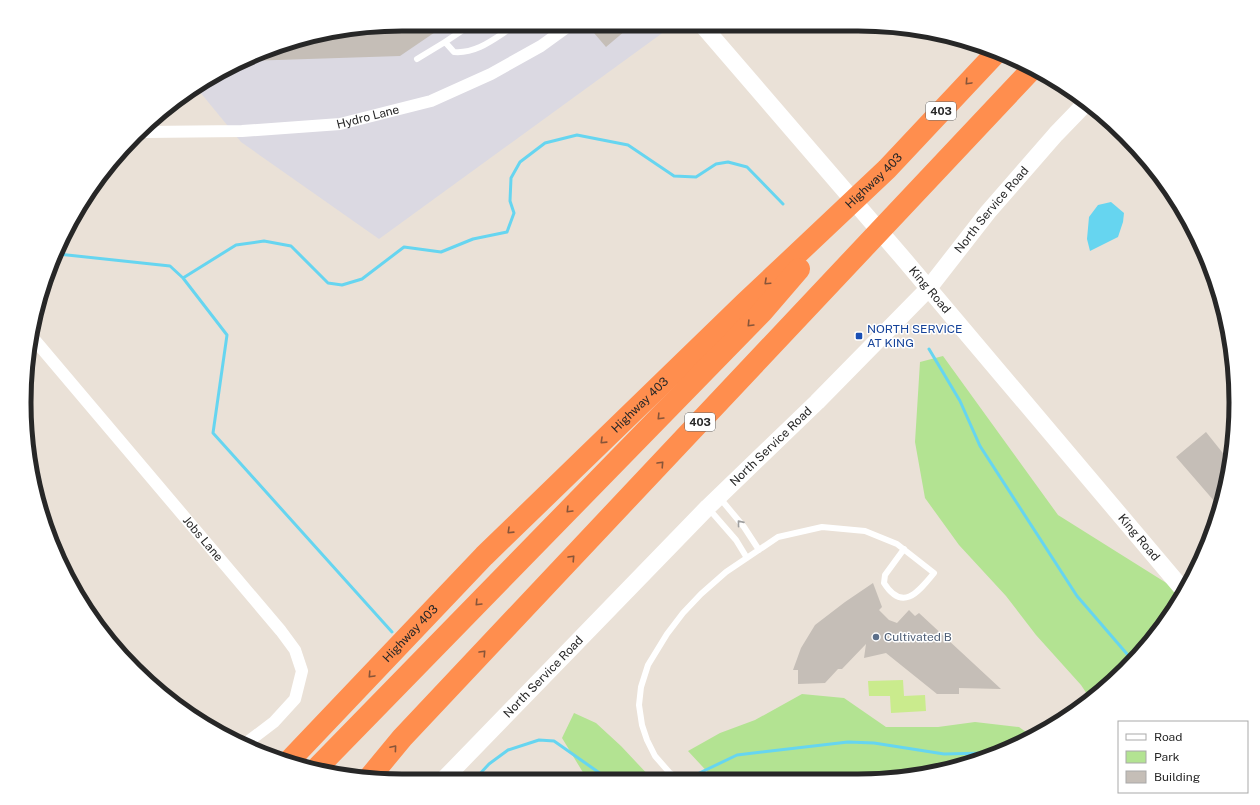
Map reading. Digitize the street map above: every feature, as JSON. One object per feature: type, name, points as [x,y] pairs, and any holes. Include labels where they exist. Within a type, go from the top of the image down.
[{"type":"highway","name":"Highway 403","points":[[293,757],[484,556],[745,303],[887,169],[993,56]]},
{"type":"highway","name":"403","points":[[374,773],[419,721],[1029,73]]},
{"type":"highway","points":[[320,765],[762,312],[887,169]]},
{"type":"street","name":"Hydro Lane","points":[[149,132],[242,131],[340,124],[430,101],[491,74],[541,46],[562,31]]},
{"type":"street","name":"King Road","points":[[707,31],[902,257],[1180,586]]},
{"type":"street","name":"North Service Road","points":[[449,774],[714,502],[817,402],[928,289],[988,212],[1056,134],[1083,107]]},
{"type":"street","name":"Jobs Lane","points":[[36,342],[281,631],[295,650],[302,671],[295,699],[274,722],[249,741]]},
{"type":"lane","points":[[417,59],[462,31]]},
{"type":"lane","points":[[445,42],[454,52],[463,53],[477,49],[506,31]]},
{"type":"lane","points":[[714,502],[744,527],[759,550]]},
{"type":"lane","points":[[714,502],[746,558]]},
{"type":"lane","points":[[672,774],[655,756],[647,740],[642,725],[639,705],[641,687],[648,665],[667,634],[683,613],[701,594],[726,572],[778,537],[822,527],[865,531],[897,544],[904,549],[934,573],[912,596],[901,598],[894,595],[888,590],[884,583],[886,575],[904,549]]},
{"type":"shaded area","points":[[402,31],[665,31],[379,239],[241,142],[200,92],[238,69],[260,59],[306,44],[354,34]]},
{"type":"green space","points":[[943,356],[1058,515],[1168,584],[1176,593],[1152,629],[1137,647],[1120,665],[1087,694],[1081,685],[1036,635],[1006,596],[959,545],[925,498],[915,442],[920,362]]},
{"type":"green space","points":[[903,680],[904,696],[925,695],[926,711],[891,713],[890,696],[869,696],[868,681]]},
{"type":"green space","points":[[802,694],[844,698],[886,727],[938,727],[975,722],[1019,727],[1027,733],[1000,746],[954,761],[906,771],[882,773],[709,774],[688,751],[720,733],[755,720]]},
{"type":"green space","points":[[574,713],[596,723],[621,746],[647,774],[584,774],[562,738]]},
{"type":"water","points":[[1111,202],[1124,213],[1123,222],[1118,237],[1090,251],[1087,239],[1089,217],[1098,205]]},
{"type":"building","points":[[402,31],[437,31],[400,56],[256,61],[306,44],[354,34]]},
{"type":"building","points":[[596,31],[625,31],[606,47],[594,33]]},
{"type":"building","points":[[1206,432],[1225,456],[1215,502],[1215,502],[1176,457]]},
{"type":"building","name":"Cultivated B","points":[[873,583],[882,607],[879,610],[889,620],[897,623],[909,610],[915,616],[919,613],[1001,689],[959,688],[959,694],[937,694],[886,653],[864,658],[866,644],[842,669],[838,669],[825,683],[798,684],[798,670],[793,670],[801,648],[815,625]]},
{"type":"waterway","points":[[183,278],[236,245],[264,241],[291,246],[328,283],[342,285],[362,279],[404,247],[441,252],[473,239],[507,232],[514,213],[510,201],[511,178],[520,162],[545,143],[577,135],[628,145],[674,176],[696,177],[716,164],[728,162],[747,167],[783,204]]},
{"type":"waterway","points":[[62,254],[170,266],[183,278],[227,335],[213,433],[392,632]]},
{"type":"waterway","points":[[929,349],[960,401],[980,446],[1077,596],[1128,656]]},
{"type":"waterway","points":[[480,774],[489,764],[508,750],[539,740],[554,741],[601,774]]},
{"type":"waterway","points":[[697,774],[737,755],[848,742],[874,743],[944,754],[979,753]]},
{"type":"place","name":"NORTH SERVICE AT KING","points":[[859,336]]},
{"type":"place","name":"Cultivated B","points":[[876,637]]}]
